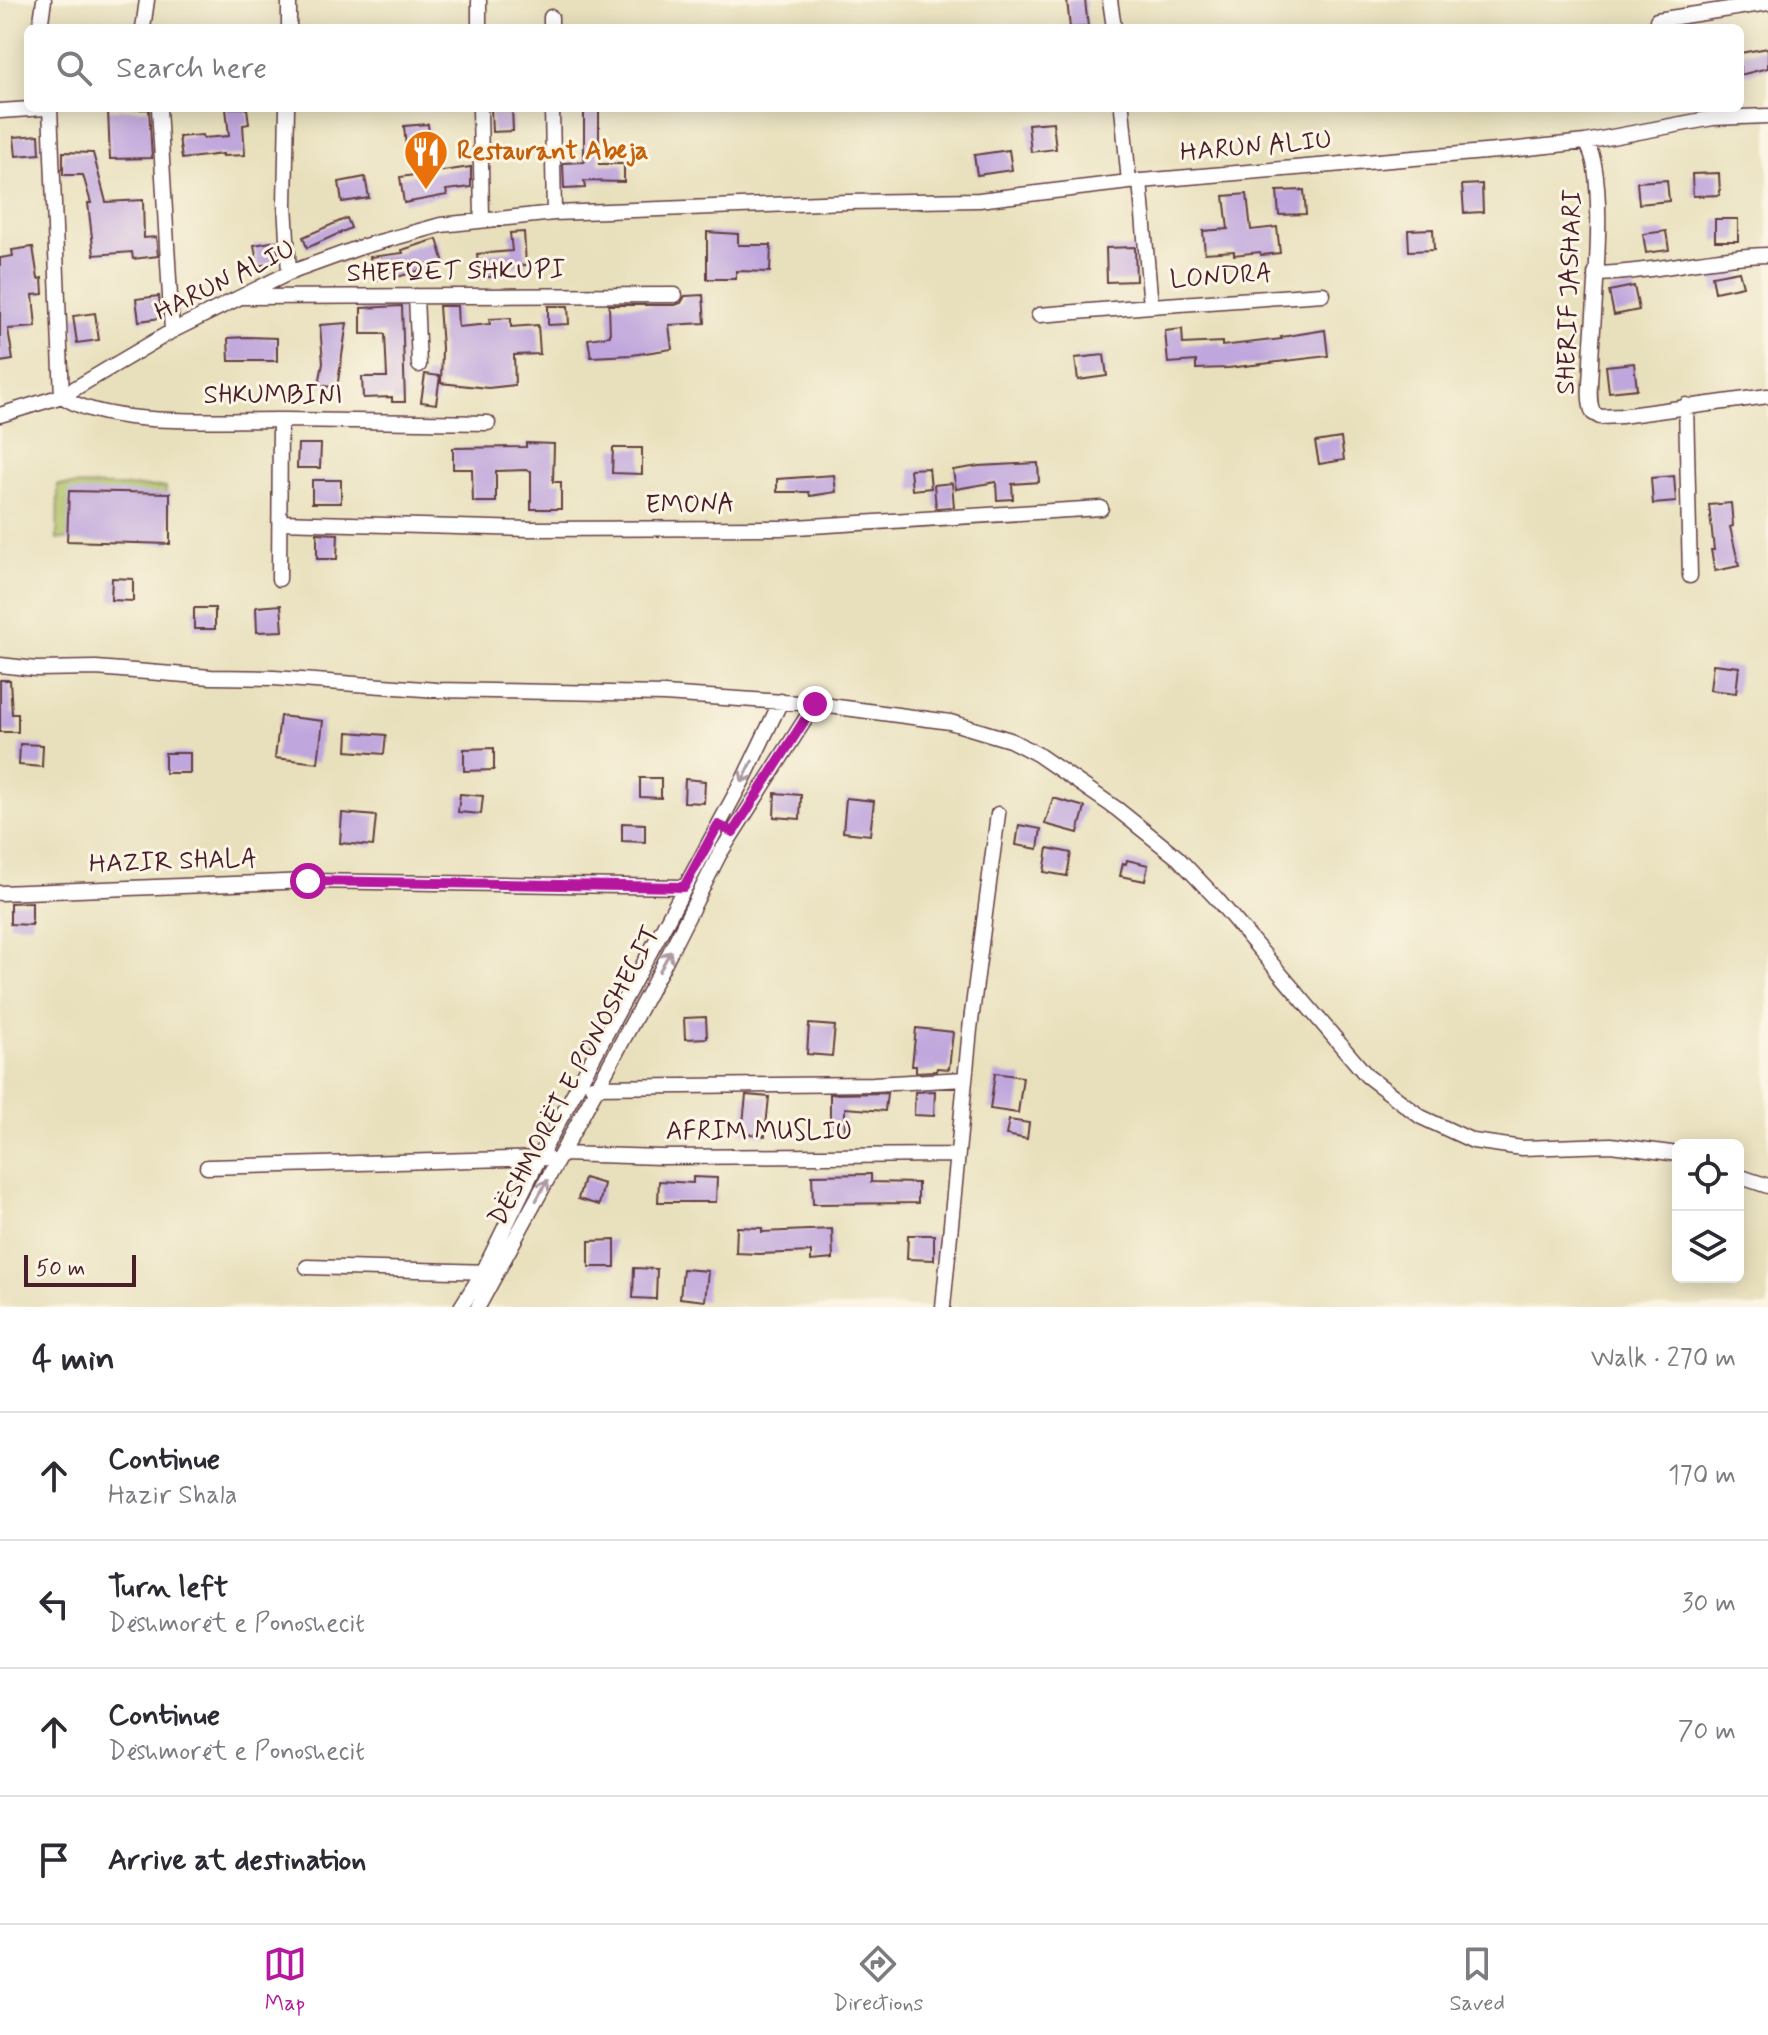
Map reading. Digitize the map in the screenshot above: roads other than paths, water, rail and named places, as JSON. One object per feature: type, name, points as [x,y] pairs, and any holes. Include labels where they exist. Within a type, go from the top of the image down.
[{"type":"street","points":[[41,24],[44,0]]},
{"type":"street","points":[[144,24],[147,0]]},
{"type":"street","points":[[289,0],[289,24]]},
{"type":"street","points":[[479,0],[479,24]]},
{"type":"street","points":[[1110,0],[1113,24]]},
{"type":"street","points":[[1657,20],[1768,3]]},
{"type":"street","points":[[1749,116],[1768,103]]},
{"type":"street","points":[[0,111],[24,104]]},
{"type":"street","points":[[48,112],[62,396]]},
{"type":"street","points":[[159,112],[172,331]]},
{"type":"street","points":[[287,112],[285,204],[289,273]]},
{"type":"street","points":[[480,112],[482,219]]},
{"type":"street","points":[[552,112],[554,213]]},
{"type":"street","points":[[1123,112],[1134,181]]},
{"type":"street","name":"HARUN ALIU","points":[[0,415],[62,396],[172,331],[289,273],[404,234],[441,225],[554,213],[979,200],[1134,181],[1585,142],[1713,118],[1768,116]]},
{"type":"street","name":"SHERIF JASHARI","points":[[1585,142],[1593,153],[1597,187],[1590,405],[1593,413],[1600,417],[1621,416],[1768,396]]},
{"type":"street","name":"LONDRA","points":[[1134,181],[1151,306],[1323,294]]},
{"type":"street","points":[[1595,274],[1643,271],[1734,256],[1768,255]]},
{"type":"street","name":"SHEFQET SHKUPI","points":[[238,297],[675,295]]},
{"type":"street","points":[[416,296],[419,365]]},
{"type":"street","points":[[1039,315],[1151,306]]},
{"type":"street","name":"SHKUMBINI","points":[[62,396],[91,411],[163,420],[488,423]]},
{"type":"street","points":[[1686,405],[1690,576]]},
{"type":"street","points":[[279,579],[280,420]]},
{"type":"street","name":"EMONA","points":[[280,522],[530,529],[780,528],[1101,508]]},
{"type":"street","points":[[0,665],[274,678],[437,690],[615,692],[781,701],[950,722],[1010,740],[1037,754],[1117,809],[1178,858],[1367,1076],[1421,1117],[1473,1141],[1522,1148],[1611,1145],[1672,1153]]},
{"type":"street","name":"DËSHMORËT E PONOSHECIT","points":[[521,1213],[539,1158],[745,776],[781,701]]},
{"type":"street","name":"DËSHMORËT E PONOSHECIT","points":[[478,1307],[490,1272],[521,1213],[561,1156],[733,832],[815,704]]},
{"type":"street","points":[[943,1307],[965,1079],[998,814]]},
{"type":"street","points":[[718,825],[733,832]]},
{"type":"street","name":"HAZIR SHALA","points":[[0,893],[308,881],[684,887]]},
{"type":"street","points":[[580,1083],[597,1089],[873,1084],[965,1079]]},
{"type":"street","name":"AFRIM MUSLIU","points":[[207,1167],[561,1156],[957,1155]]},
{"type":"street","points":[[1744,1178],[1768,1186]]},
{"type":"street","points":[[307,1267],[490,1272]]},
{"type":"street","name":"DËSHMORËT E PONOSHECIT","points":[[461,1307],[490,1272]]},
{"type":"place","name":"Restaurant Abeja","points":[[426,191]]}]
